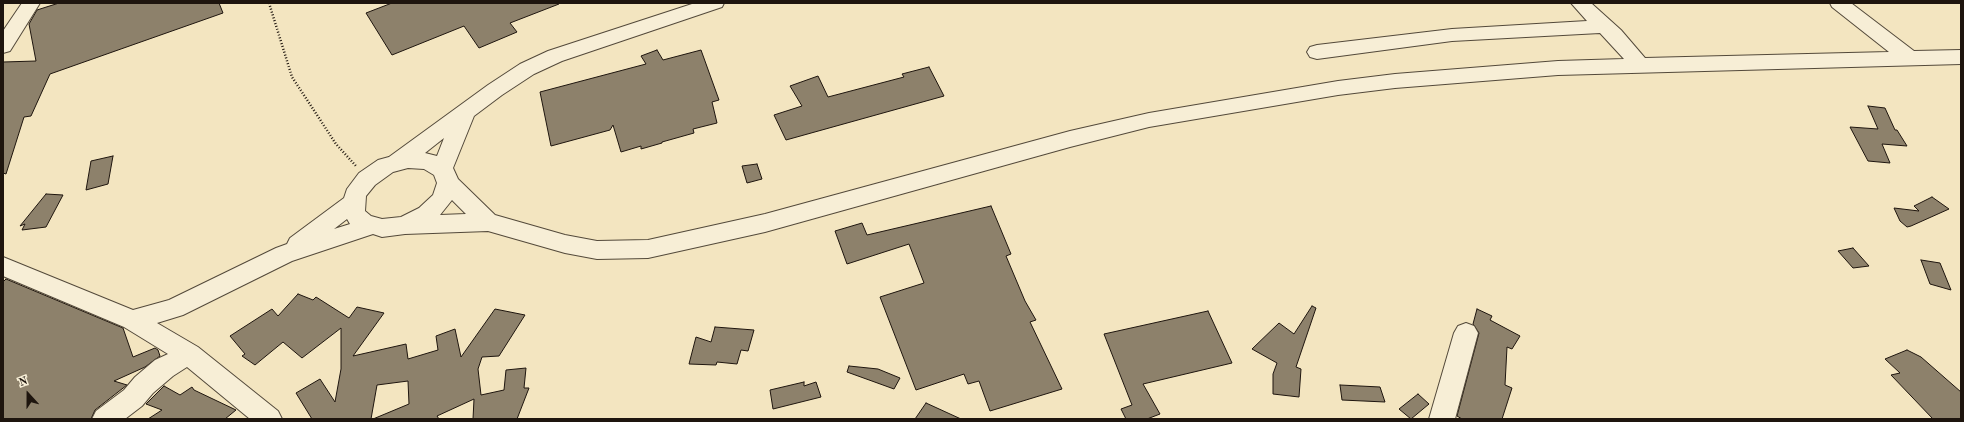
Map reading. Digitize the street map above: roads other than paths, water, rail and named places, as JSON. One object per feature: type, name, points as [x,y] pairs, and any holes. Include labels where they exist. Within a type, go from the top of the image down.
[{"type":"street","points":[[3,46],[31,3]]},
{"type":"street","points":[[396,162],[526,69],[555,56],[715,3]]},
{"type":"street","points":[[1580,3],[1605,26],[1640,65]]},
{"type":"street","points":[[1839,3],[1909,58]]},
{"type":"street","points":[[1317,52],[1452,35],[1605,26]]},
{"type":"street","points":[[132,320],[175,308],[284,254],[372,226],[393,227],[405,225],[488,222],[564,244],[597,250],[648,249],[765,223],[1070,139],[1149,120],[1338,88],[1395,81],[1558,68],[1961,57]]},
{"type":"street","points":[[405,225],[416,220],[435,207],[442,199],[445,176],[465,113]]},
{"type":"street","points":[[372,226],[357,217],[354,211],[353,203],[355,195],[367,179],[386,166],[396,162],[408,160],[428,161],[445,176],[488,222]]},
{"type":"street","points":[[284,254],[353,203]]},
{"type":"street","points":[[3,266],[132,320],[189,354],[269,419]]},
{"type":"street","points":[[1442,419],[1466,333]]},
{"type":"street","points":[[105,419],[133,398],[144,385],[164,368],[189,354]]}]
